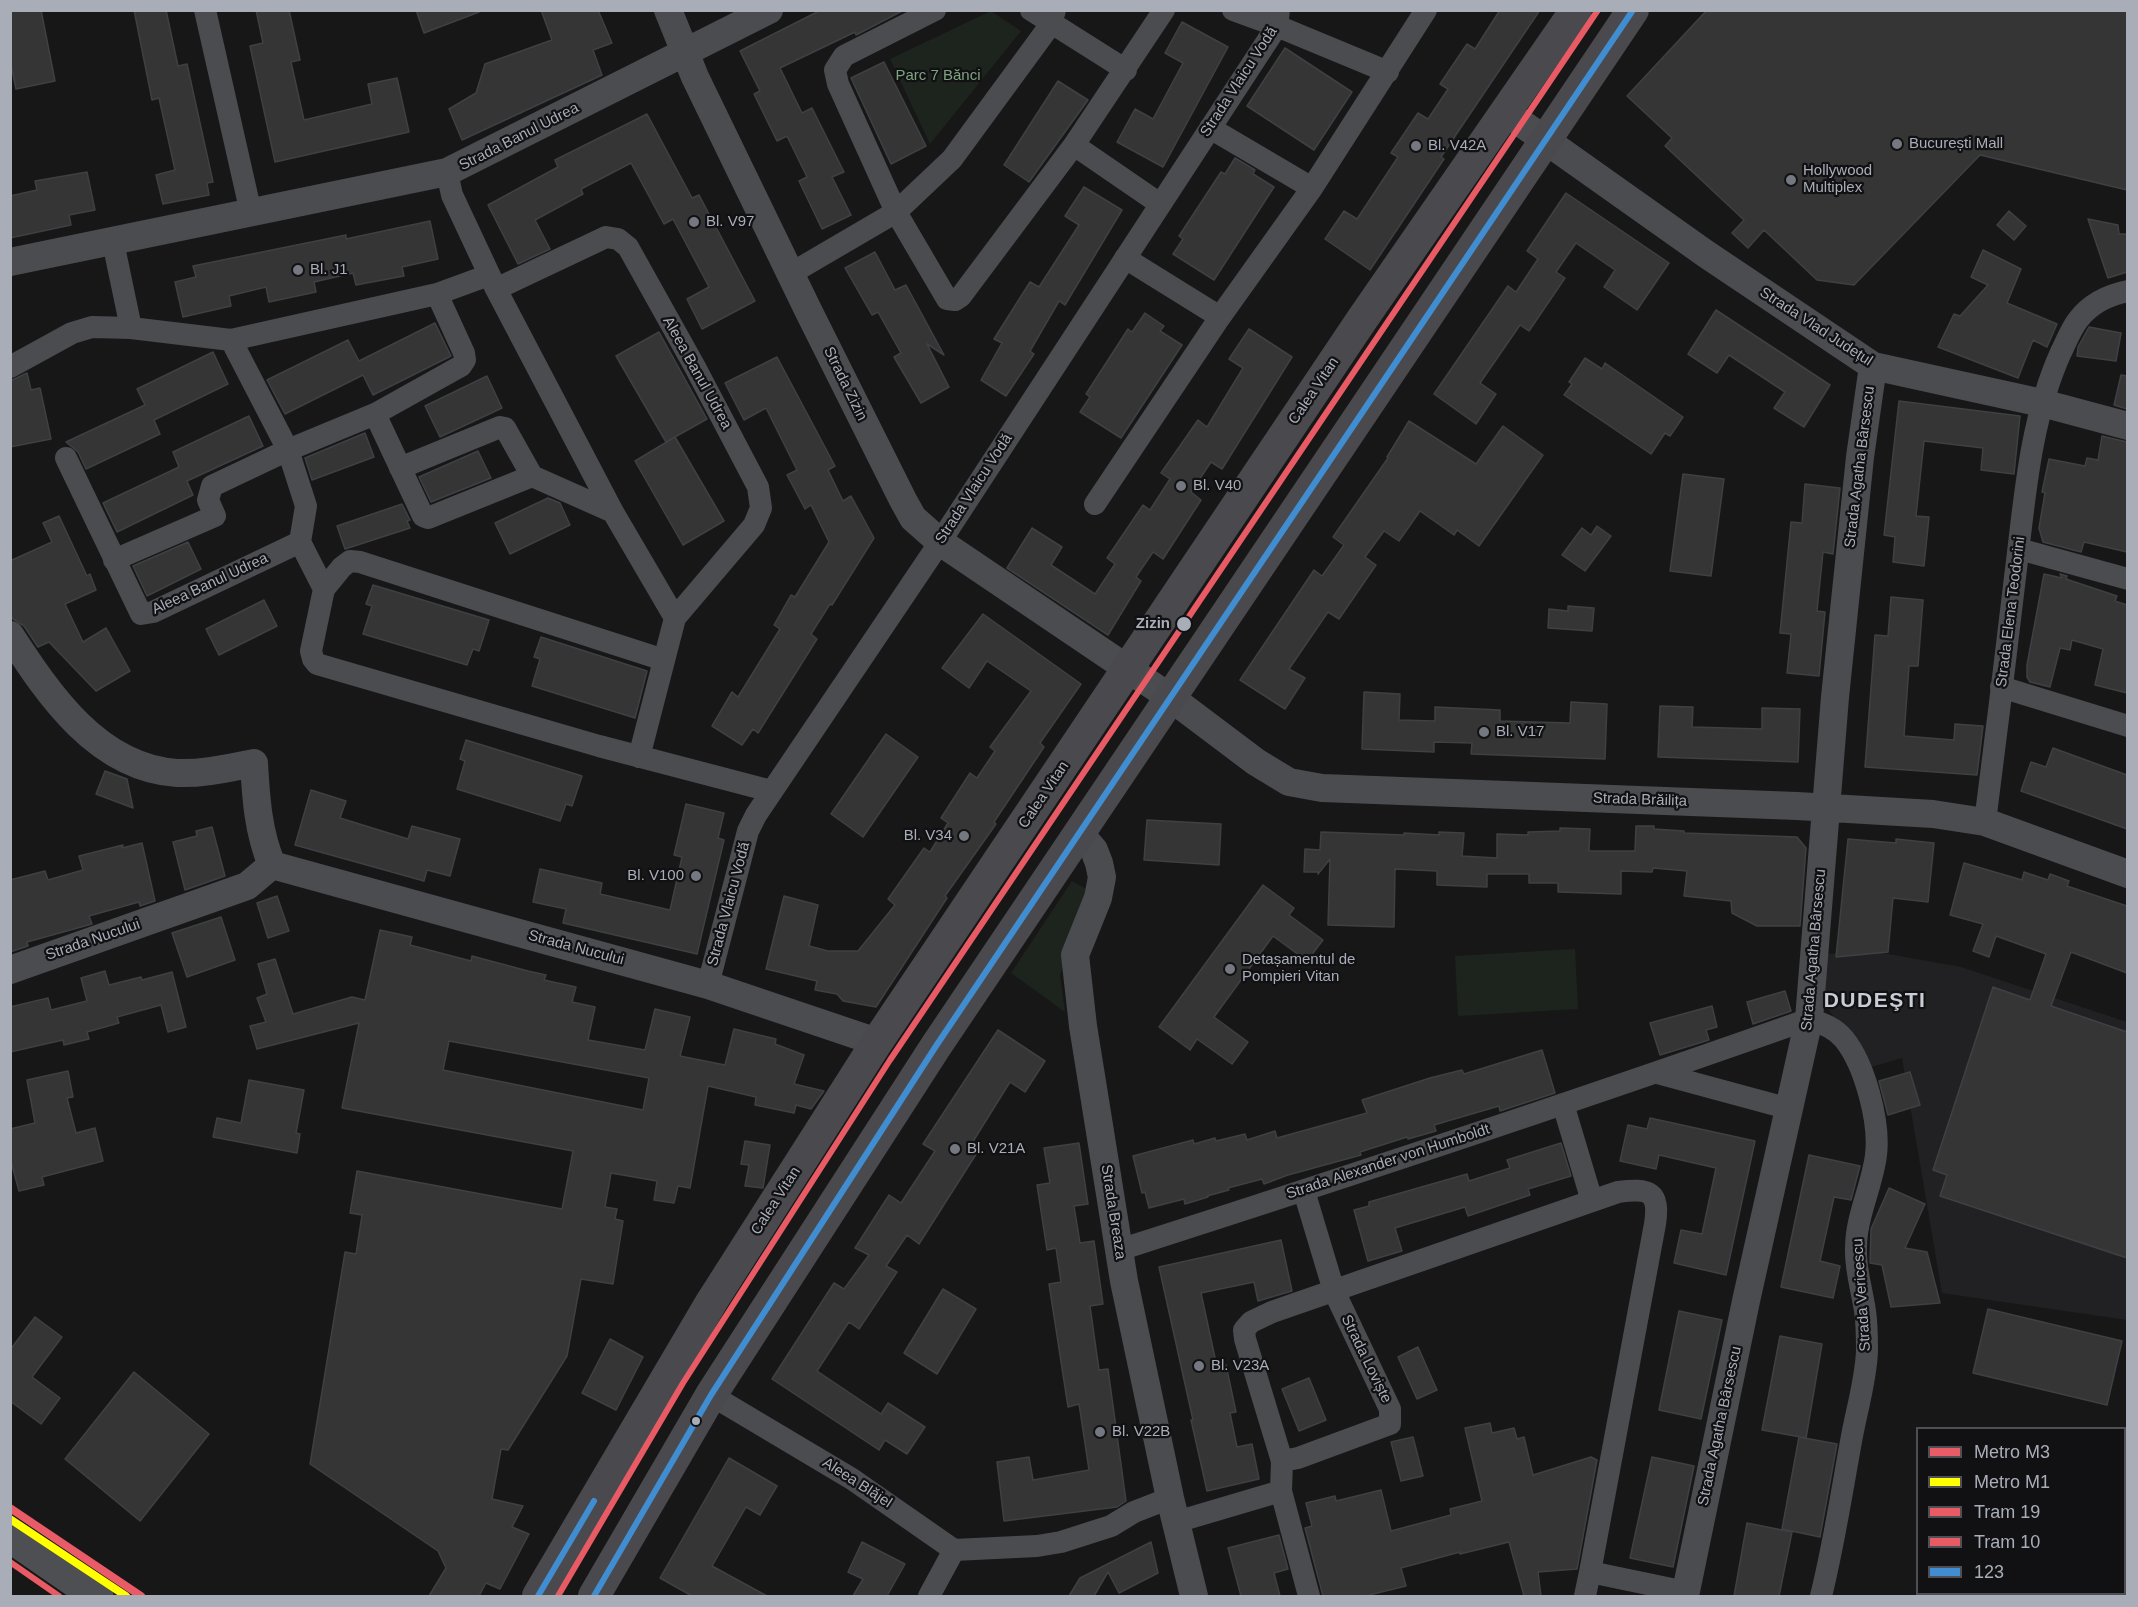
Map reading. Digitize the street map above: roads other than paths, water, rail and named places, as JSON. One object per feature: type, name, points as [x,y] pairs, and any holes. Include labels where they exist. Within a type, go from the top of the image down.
[{"type":"main road","name":"Calea Vitan","points":[[538,1596],[712,1301],[878,1042],[1363,318],[1507,113],[1576,10]]},
{"type":"main road","points":[[594,1596],[711,1395],[936,1046],[1633,10]]},
{"type":"main road","points":[[10,1536],[97,1596]]},
{"type":"street","points":[[205,10],[251,213]]},
{"type":"street","name":"Strada Zizin","points":[[668,10],[685,54],[790,274],[913,518],[940,542],[1128,669]]},
{"type":"street","name":"Strada Banul Udrea","points":[[10,262],[447,172],[769,10]]},
{"type":"street","points":[[935,10],[843,56],[835,70],[838,84],[896,212],[947,299],[955,300],[961,296],[1074,145],[1164,10]]},
{"type":"street","points":[[1031,10],[1053,17],[1126,70]]},
{"type":"street","points":[[1233,10],[1278,18],[1388,72]]},
{"type":"street","points":[[1095,504],[1220,316],[1312,188],[1426,10]]},
{"type":"street","points":[[790,274],[896,212],[952,159],[1053,17]]},
{"type":"street","name":"Strada Vlaicu Vodă","points":[[708,985],[748,831],[771,791],[940,542],[1210,128],[1278,18]]},
{"type":"street","name":"Strada Vlad Județul","points":[[1507,113],[1706,254],[1873,366],[2042,403],[2127,426]]},
{"type":"street","points":[[1210,128],[1312,188]]},
{"type":"street","points":[[1074,145],[1160,204]]},
{"type":"street","points":[[447,172],[452,195],[492,282],[613,512],[675,618]]},
{"type":"street","name":"Aleea Banul Udrea","points":[[131,328],[231,340],[492,282],[606,237],[618,239],[628,247],[758,487],[761,508],[754,525],[675,618],[639,757]]},
{"type":"street","points":[[10,367],[72,333],[92,327],[131,328],[113,242]]},
{"type":"street","points":[[1125,258],[1220,316]]},
{"type":"street","name":"Strada Elena Teodorini","points":[[1985,822],[2019,549],[2036,426],[2042,403],[2052,372],[2077,320],[2091,306],[2107,297],[2127,291]]},
{"type":"street","points":[[114,560],[215,516],[208,500],[212,486],[288,450],[375,414],[461,366],[465,360],[464,353],[437,294]]},
{"type":"street","points":[[231,340],[288,450],[306,506],[300,542],[324,589]]},
{"type":"street","name":"Strada Agatha Bârsescu","points":[[1686,1594],[1746,1300],[1809,1019],[1834,697],[1852,525],[1873,366]]},
{"type":"street","points":[[375,414],[423,516],[428,519],[532,476]]},
{"type":"street","points":[[400,468],[505,428],[532,476],[613,512]]},
{"type":"street","name":"Aleea Banul Udrea","points":[[66,458],[141,614],[153,612],[300,542]]},
{"type":"street","points":[[2019,549],[2127,579]]},
{"type":"street","points":[[664,660],[360,561],[350,561],[342,567],[324,589],[311,651],[317,664],[639,757],[771,791]]},
{"type":"street","points":[[10,635],[30,665],[81,727],[108,749],[127,760],[152,770],[176,772],[220,770],[254,763],[257,810],[262,838],[272,865]]},
{"type":"street","name":"Strada Brăilița","points":[[1128,669],[1171,698],[1256,762],[1289,782],[1305,786],[1933,814],[1985,822],[2127,874]]},
{"type":"street","points":[[2001,687],[2127,726]]},
{"type":"street","name":"Strada Breaza","points":[[1080,834],[1094,850],[1100,863],[1102,877],[1101,889],[1075,955],[1083,1026],[1119,1250],[1173,1510],[1194,1596]]},
{"type":"street","name":"Strada Nucului","points":[[10,970],[247,886],[272,865],[708,985],[878,1042]]},
{"type":"street","name":"Strada Alexander von Humboldt","points":[[1119,1250],[1657,1073],[1809,1019]]},
{"type":"street","name":"Strada Vericescu","points":[[1809,1019],[1829,1027],[1843,1038],[1853,1053],[1867,1089],[1877,1136],[1876,1154],[1859,1224],[1856,1248],[1865,1311],[1866,1355],[1821,1596]]},
{"type":"street","points":[[1657,1073],[1790,1109]]},
{"type":"street","points":[[1563,1104],[1592,1201]]},
{"type":"street","points":[[1309,1596],[1281,1491],[1282,1461],[1244,1330],[1251,1322],[1272,1312],[1618,1192],[1633,1190],[1648,1193],[1655,1198],[1658,1207],[1585,1596]]},
{"type":"street","name":"Strada Loviște","points":[[1282,1461],[1298,1458],[1390,1424],[1390,1408],[1334,1291],[1304,1191]]},
{"type":"street","name":"Aleea Blăjel","points":[[711,1395],[852,1479],[954,1550]]},
{"type":"street","points":[[929,1596],[954,1550],[1037,1546],[1061,1542],[1111,1526],[1134,1512],[1173,1510],[1281,1491]]},
{"type":"street","points":[[1590,1572],[1686,1594]]},
{"type":"metro line","name":"M3","points":[[10,1508],[141,1596]]},
{"type":"metro line","name":"M1","points":[[10,1519],[126,1596]]},
{"type":"tram line","name":"19","points":[[558,1596],[683,1383],[890,1060],[1598,10]]},
{"type":"tram line","name":"10","points":[[10,1562],[59,1596]]},
{"type":"place","name":"București Mall","points":[[1897,144]]},
{"type":"place","name":"Bl. V42A","points":[[1416,146]]},
{"type":"place","name":"Hollywood Multiplex","points":[[1791,180]]},
{"type":"place","name":"Bl. V97","points":[[694,222]]},
{"type":"place","name":"Bl. J1","points":[[298,270]]},
{"type":"place","name":"Bl. V40","points":[[1181,486]]},
{"type":"place","name":"Zizin","points":[[1184,624]]},
{"type":"place","name":"Bl. V17","points":[[1484,732]]},
{"type":"place","name":"Bl. V34","points":[[964,836]]},
{"type":"place","name":"Bl. V100","points":[[696,876]]},
{"type":"place","name":"Detașamentul de Pompieri Vitan","points":[[1230,969]]},
{"type":"place","name":"Bl. V21A","points":[[955,1149]]},
{"type":"place","name":"Bl. V23A","points":[[1199,1366]]},
{"type":"place","name":"Bl. V22B","points":[[1100,1432]]},
{"type":"district","name":"DUDEŞTI","points":[[1875,1001]]},
{"type":"park label","name":"Parc 7 Bănci","points":[[938,76]]}]
